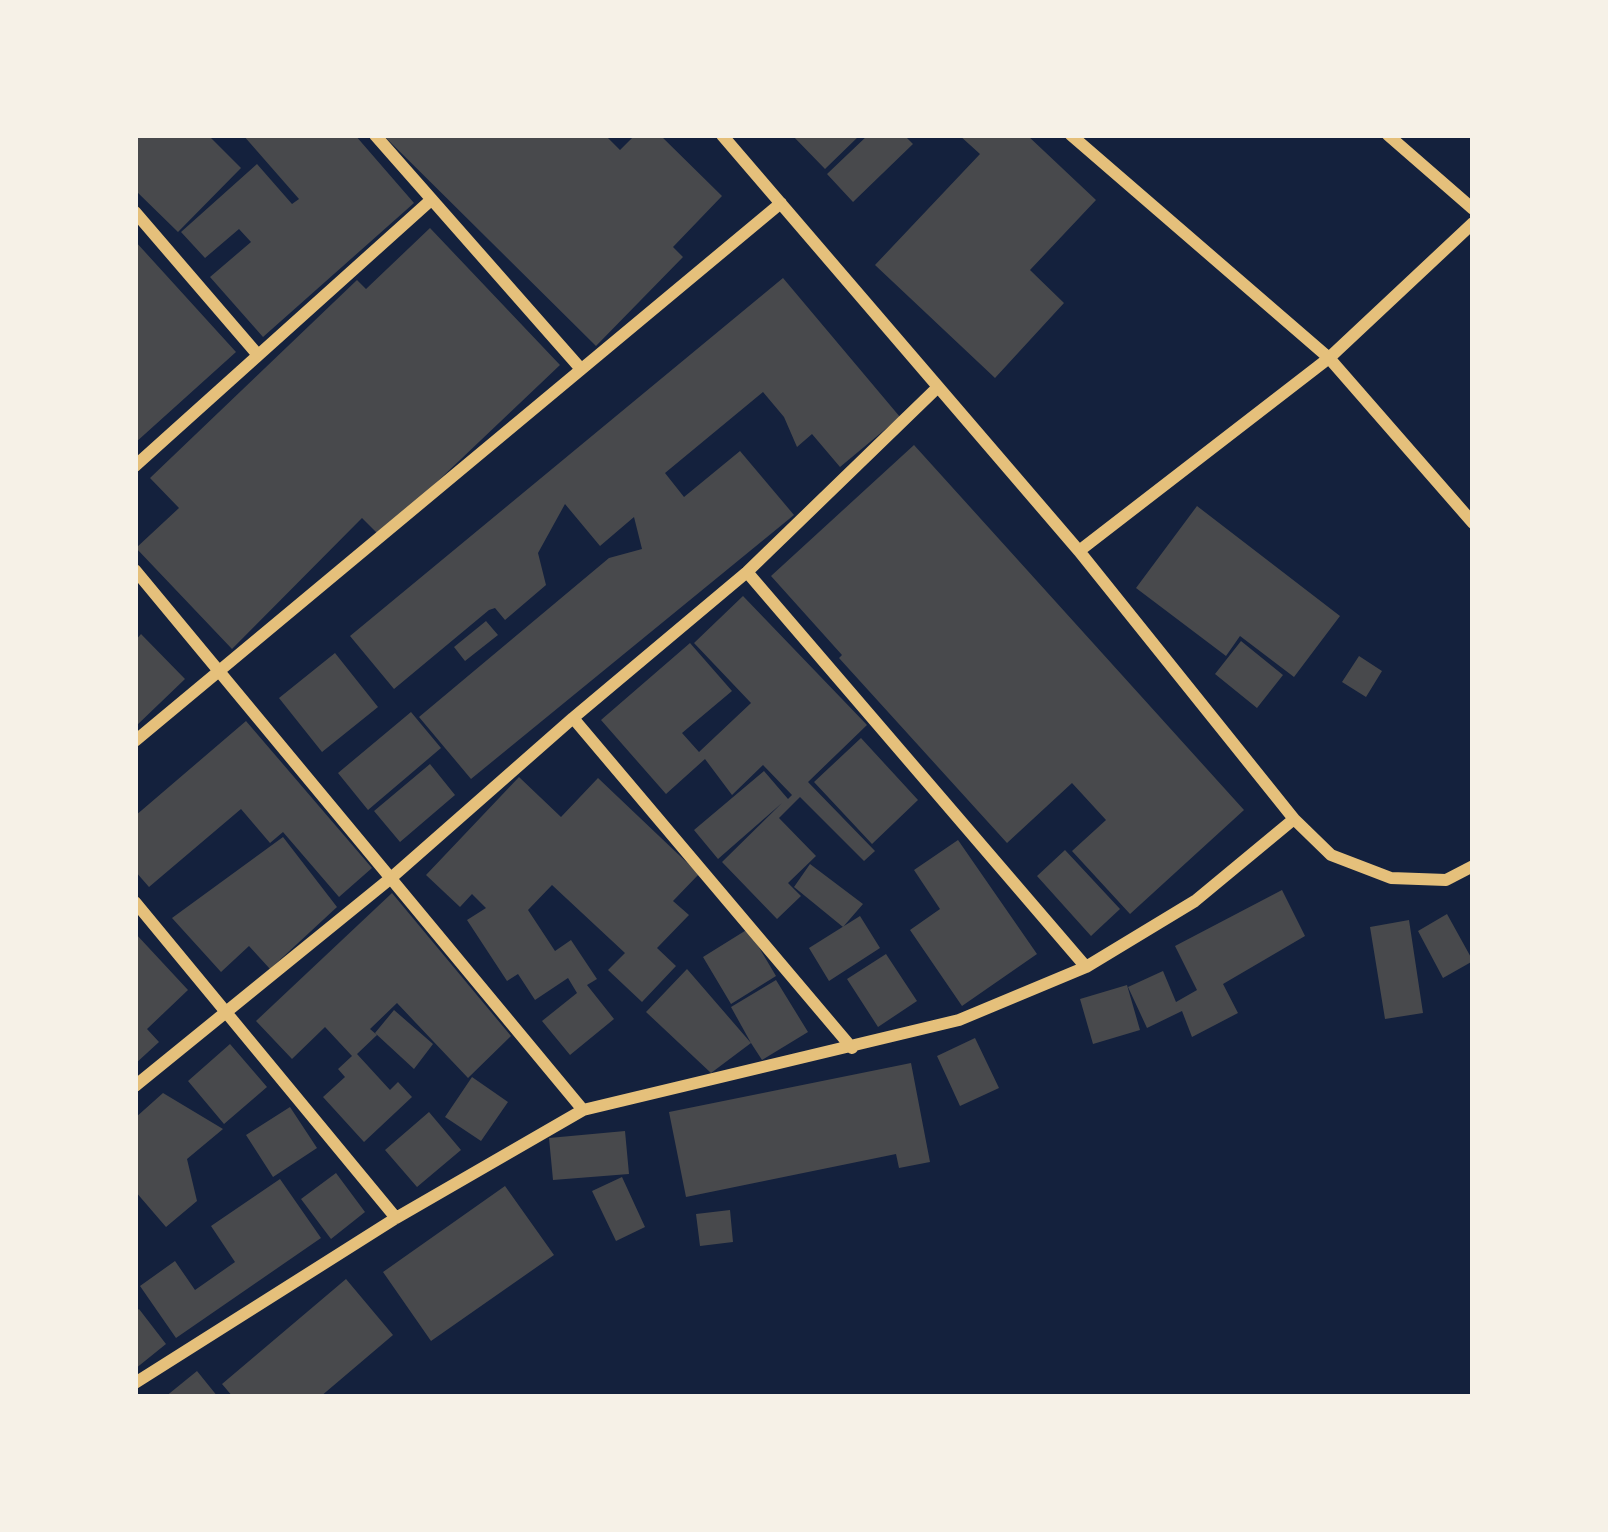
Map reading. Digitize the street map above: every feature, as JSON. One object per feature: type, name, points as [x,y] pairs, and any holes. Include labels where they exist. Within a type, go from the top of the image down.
[{"type":"street","points":[[375,135],[581,369]]},
{"type":"street","points":[[722,135],[1079,551],[1294,819],[1331,855],[1391,878],[1446,880],[1473,866]]},
{"type":"street","points":[[1071,135],[1329,358],[1473,523]]},
{"type":"street","points":[[1388,135],[1473,209]]},
{"type":"street","points":[[135,466],[430,200]]},
{"type":"street","points":[[135,741],[781,203]]},
{"type":"street","points":[[135,212],[258,355]]},
{"type":"street","points":[[1079,551],[1329,358],[1473,223]]},
{"type":"street","points":[[135,1086],[391,878],[747,572],[938,387]]},
{"type":"street","points":[[135,570],[583,1110]]},
{"type":"street","points":[[747,572],[1086,967]]},
{"type":"street","points":[[573,718],[852,1048]]},
{"type":"street","points":[[135,1383],[396,1218],[583,1110],[959,1020],[1086,967],[1195,901],[1294,819]]},
{"type":"street","points":[[135,902],[396,1218]]},
{"type":"building","points":[[135,135],[208,135],[241,168],[178,232],[135,190]]},
{"type":"building","points":[[243,135],[355,135],[414,203],[263,337],[210,277],[251,242],[239,229],[205,258],[181,232],[257,164],[292,204],[299,199]]},
{"type":"building","points":[[383,135],[605,135],[620,150],[635,135],[660,135],[722,196],[673,247],[683,257],[596,346]]},
{"type":"building","points":[[792,135],[860,135],[825,169]]},
{"type":"building","points":[[868,135],[904,135],[913,144],[853,202],[827,174]]},
{"type":"building","points":[[959,135],[1027,135],[1096,200],[1030,270],[1064,303],[995,378],[875,265],[980,154]]},
{"type":"building","points":[[430,228],[560,365],[380,536],[362,518],[232,649],[136,548],[179,508],[150,478],[357,280],[366,289]]},
{"type":"building","points":[[135,241],[236,352],[135,443]]},
{"type":"building","points":[[783,278],[900,417],[840,467],[812,434],[797,447],[784,417],[763,392],[665,473],[684,497],[740,451],[794,515],[471,779],[419,717],[609,558],[642,549],[634,517],[600,546],[565,504],[538,553],[546,585],[505,620],[495,608],[489,610],[394,689],[350,636]]},
{"type":"building","points":[[914,445],[1244,810],[1130,914],[1072,851],[1106,820],[1072,783],[1007,843],[771,576]]},
{"type":"building","points":[[1197,506],[1340,616],[1294,677],[1240,636],[1226,656],[1136,588]]},
{"type":"building","points":[[743,596],[867,725],[808,782],[875,851],[864,861],[800,797],[779,818],[816,856],[788,883],[801,896],[777,919],[722,862],[782,803],[718,859],[694,830],[764,771],[788,799],[792,795],[763,765],[732,795],[705,759],[666,794],[601,720],[690,643],[732,691],[682,733],[699,752],[751,703],[694,643]]},
{"type":"building","points":[[486,621],[498,635],[465,661],[454,647]]},
{"type":"building","points":[[141,634],[185,679],[135,727],[135,641]]},
{"type":"building","points":[[1241,641],[1283,675],[1257,708],[1215,674]]},
{"type":"building","points":[[335,653],[378,707],[322,752],[279,698]]},
{"type":"building","points":[[1359,656],[1382,671],[1366,697],[1342,682]]},
{"type":"building","points":[[411,712],[441,748],[368,810],[338,773]]},
{"type":"building","points":[[246,721],[372,868],[339,897],[283,832],[270,843],[241,809],[149,887],[135,871],[135,816]]},
{"type":"building","points":[[861,738],[918,800],[872,844],[814,782]]},
{"type":"building","points":[[430,764],[455,795],[400,842],[374,811]]},
{"type":"building","points":[[519,777],[561,817],[598,778],[699,874],[673,901],[689,915],[657,948],[676,966],[642,1002],[608,970],[625,953],[552,885],[528,910],[555,951],[571,940],[597,979],[587,985],[614,1019],[570,1055],[542,1021],[577,993],[568,978],[535,1000],[518,974],[507,981],[467,920],[486,908],[472,894],[460,907],[426,875]]},
{"type":"building","points":[[283,837],[337,907],[270,969],[249,946],[221,972],[172,918]]},
{"type":"building","points":[[958,840],[1037,954],[962,1006],[910,930],[940,909],[914,870]]},
{"type":"building","points":[[1065,850],[1120,909],[1091,936],[1037,876]]},
{"type":"building","points":[[810,864],[863,904],[843,927],[794,887]]},
{"type":"building","points":[[1282,890],[1305,936],[1223,984],[1238,1013],[1192,1037],[1182,1011],[1147,1028],[1128,987],[1163,971],[1176,1002],[1197,990],[1175,946]]},
{"type":"building","points":[[392,893],[511,1036],[468,1078],[397,1003],[370,1029],[377,1035],[357,1054],[390,1090],[398,1082],[412,1097],[364,1142],[323,1097],[345,1077],[338,1069],[352,1056],[325,1027],[292,1059],[256,1021]]},
{"type":"building","points":[[1447,914],[1473,961],[1443,978],[1418,931]]},
{"type":"building","points":[[860,916],[880,948],[829,981],[809,948]]},
{"type":"building","points":[[1409,920],[1423,1013],[1385,1019],[1370,927]]},
{"type":"building","points":[[748,929],[776,976],[731,1004],[703,957]]},
{"type":"building","points":[[135,933],[188,990],[147,1029],[159,1042],[135,1064]]},
{"type":"building","points":[[886,954],[917,1001],[878,1027],[847,979]]},
{"type":"building","points":[[687,969],[751,1043],[711,1073],[646,1012]]},
{"type":"building","points":[[776,980],[808,1032],[762,1060],[731,1007]]},
{"type":"building","points":[[1127,985],[1140,1030],[1093,1044],[1080,999]]},
{"type":"building","points":[[394,1010],[433,1044],[414,1069],[375,1033]]},
{"type":"building","points":[[975,1038],[999,1088],[960,1106],[937,1056]]},
{"type":"building","points":[[230,1044],[267,1087],[224,1124],[188,1081]]},
{"type":"building","points":[[911,1063],[930,1162],[899,1168],[896,1154],[686,1197],[669,1112]]},
{"type":"building","points":[[472,1077],[508,1102],[481,1141],[445,1117]]},
{"type":"building","points":[[163,1093],[223,1129],[187,1159],[197,1201],[166,1227],[135,1191],[135,1118]]},
{"type":"building","points":[[290,1107],[317,1148],[273,1177],[246,1135]]},
{"type":"building","points":[[429,1112],[461,1150],[417,1187],[385,1150]]},
{"type":"building","points":[[625,1131],[629,1174],[553,1180],[549,1138]]},
{"type":"building","points":[[336,1173],[365,1212],[331,1239],[301,1199]]},
{"type":"building","points":[[622,1177],[645,1227],[616,1241],[592,1191]]},
{"type":"building","points":[[280,1179],[321,1238],[176,1338],[140,1286],[175,1261],[195,1290],[235,1262],[211,1226]]},
{"type":"building","points":[[505,1186],[554,1255],[431,1341],[383,1272]]},
{"type":"building","points":[[730,1210],[733,1242],[700,1246],[696,1214]]},
{"type":"building","points":[[346,1279],[393,1335],[320,1397],[233,1397],[222,1384]]},
{"type":"building","points":[[139,1309],[166,1344],[135,1369],[135,1312]]},
{"type":"building","points":[[197,1371],[218,1397],[165,1397]]}]
